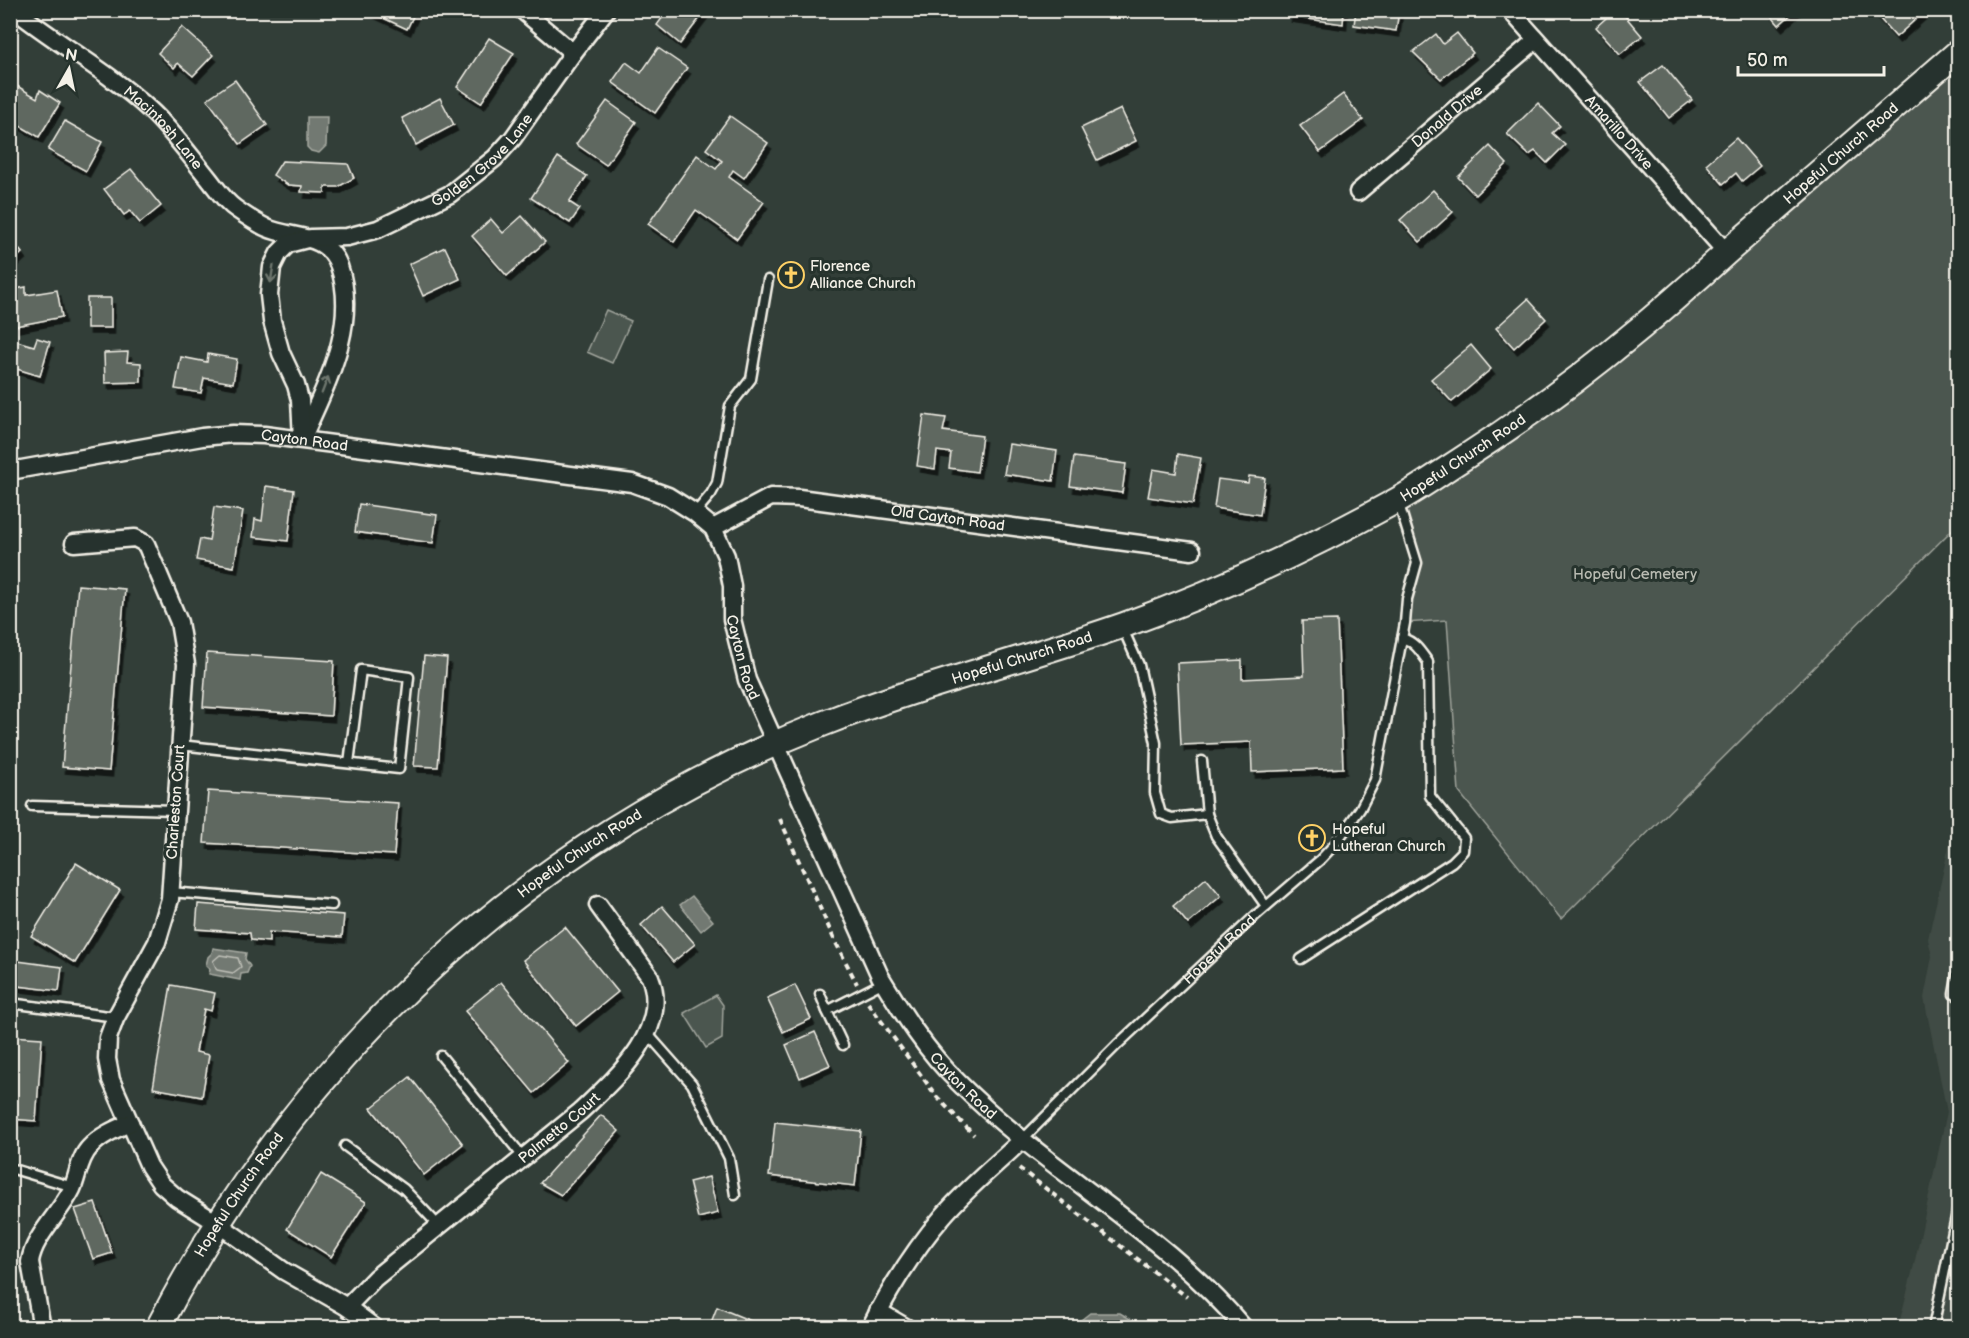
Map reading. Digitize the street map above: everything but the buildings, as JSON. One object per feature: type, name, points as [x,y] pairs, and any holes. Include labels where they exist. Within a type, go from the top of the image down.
[{"type":"main road","name":"Hopeful Church Road","points":[[158,1328],[184,1277],[217,1223],[268,1148],[323,1079],[399,998],[464,938],[534,883],[606,833],[683,789],[775,743],[878,703],[1122,626],[1245,576],[1398,501],[1493,439],[1589,370],[1635,333],[1959,52]]},
{"type":"street","name":"Macintosh Lane","points":[[15,10],[125,88],[152,112],[230,205],[268,229],[311,238],[329,251],[339,264],[344,290],[345,321],[339,348],[303,439]]},
{"type":"street","points":[[522,10],[573,53]]},
{"type":"street","name":"Golden Grove Lane","points":[[311,238],[347,237],[378,229],[450,194],[495,158],[513,138],[606,10]]},
{"type":"street","name":"Amarillo Drive","points":[[1510,10],[1727,253]]},
{"type":"street","name":"Donald Drive","points":[[1358,192],[1536,40]]},
{"type":"street","points":[[303,439],[300,400],[296,385],[281,353],[272,321],[269,295],[272,267],[279,253],[288,244],[311,238]]},
{"type":"street","name":"Cayton Road","points":[[10,471],[202,436],[233,434],[303,439],[632,483],[668,496],[695,513],[713,528],[726,556],[732,586],[732,619],[747,680],[884,982],[900,1010],[934,1056],[957,1082],[991,1113],[1194,1275],[1227,1307],[1244,1328]]},
{"type":"street","name":"Old Cayton Road","points":[[713,528],[771,497],[799,498],[1192,552]]},
{"type":"street","name":"Charleston Court","points":[[74,543],[135,538],[141,540],[150,550],[172,601],[184,643],[186,664],[170,892],[165,921],[157,942],[116,1017],[108,1038],[107,1059],[111,1080],[150,1166],[161,1184],[177,1198],[217,1223]]},
{"type":"street","name":"Palmetto Court","points":[[347,1307],[375,1278],[581,1111],[611,1083],[640,1046],[653,1018],[656,1005],[653,985],[650,977],[598,905]]},
{"type":"street","points":[[42,1328],[30,1262],[31,1254],[66,1201],[88,1148],[102,1136],[130,1123]]},
{"type":"street","name":"Hopeful Road","points":[[870,1328],[894,1282],[944,1215],[1023,1139]]},
{"type":"street","points":[[217,1223],[284,1271],[347,1307],[375,1328]]},
{"type":"street","points":[[878,1311],[907,1328]]},
{"type":"lane","points":[[695,513],[717,483],[730,406],[751,379],[768,280]]},
{"type":"lane","name":"Hopeful Road","points":[[1023,1139],[1117,1045],[1266,906],[1320,860],[1360,809],[1375,780],[1402,638],[1407,599],[1417,563],[1398,501]]},
{"type":"lane","points":[[1122,626],[1139,665],[1156,743],[1155,793],[1161,814],[1172,818],[1208,814]]},
{"type":"lane","points":[[1301,959],[1452,862],[1463,851],[1464,838],[1430,796],[1428,662],[1419,648],[1410,640],[1402,638]]},
{"type":"lane","points":[[180,745],[349,764],[399,769],[409,677],[361,670],[349,764]]},
{"type":"lane","points":[[1202,761],[1208,814],[1216,836],[1266,906]]},
{"type":"lane","points":[[32,806],[176,810]]},
{"type":"lane","points":[[170,892],[332,905]]},
{"type":"lane","points":[[1959,971],[1954,994],[1959,996]]},
{"type":"lane","points":[[827,1011],[884,982]]},
{"type":"lane","points":[[820,994],[843,1045]]},
{"type":"lane","points":[[10,1003],[116,1017]]},
{"type":"lane","points":[[647,1033],[692,1084],[729,1158],[735,1195]]},
{"type":"lane","points":[[441,1056],[524,1158]]},
{"type":"lane","points":[[345,1146],[404,1189],[439,1226]]},
{"type":"lane","points":[[10,1168],[73,1187]]},
{"type":"lane","points":[[1933,1328],[1959,1207]]},
{"type":"path","points":[[1019,1168],[1192,1300]]},
{"type":"shaded area","points":[[1958,806],[1958,1327],[1894,1328],[1899,1324],[1914,1265],[1947,1112],[1924,998],[1932,956],[1928,939]]},
{"type":"green space","name":"Hopeful Cemetery","points":[[1958,52],[1958,475],[1956,479],[1958,483],[1958,524],[1561,919],[1459,792],[1447,620],[1405,623],[1417,563],[1398,501],[1493,439]]},
{"type":"green space","points":[[606,310],[631,321],[612,363],[587,352]]},
{"type":"green space","points":[[716,995],[723,1005],[722,1039],[706,1048],[684,1013]]},
{"type":"water","points":[[307,117],[327,117],[326,146],[319,153],[307,147]]},
{"type":"water","points":[[692,896],[713,921],[701,931],[680,905]]},
{"type":"water","points":[[213,948],[246,953],[245,959],[250,966],[247,973],[241,974],[240,980],[209,974],[210,969],[206,965]]},
{"type":"water","points":[[1090,1313],[1120,1313],[1144,1327],[1072,1327]]},
{"type":"place","name":"Florence Alliance Church","points":[[791,275]]},
{"type":"place","name":"Hopeful Lutheran Church","points":[[1312,838]]}]
